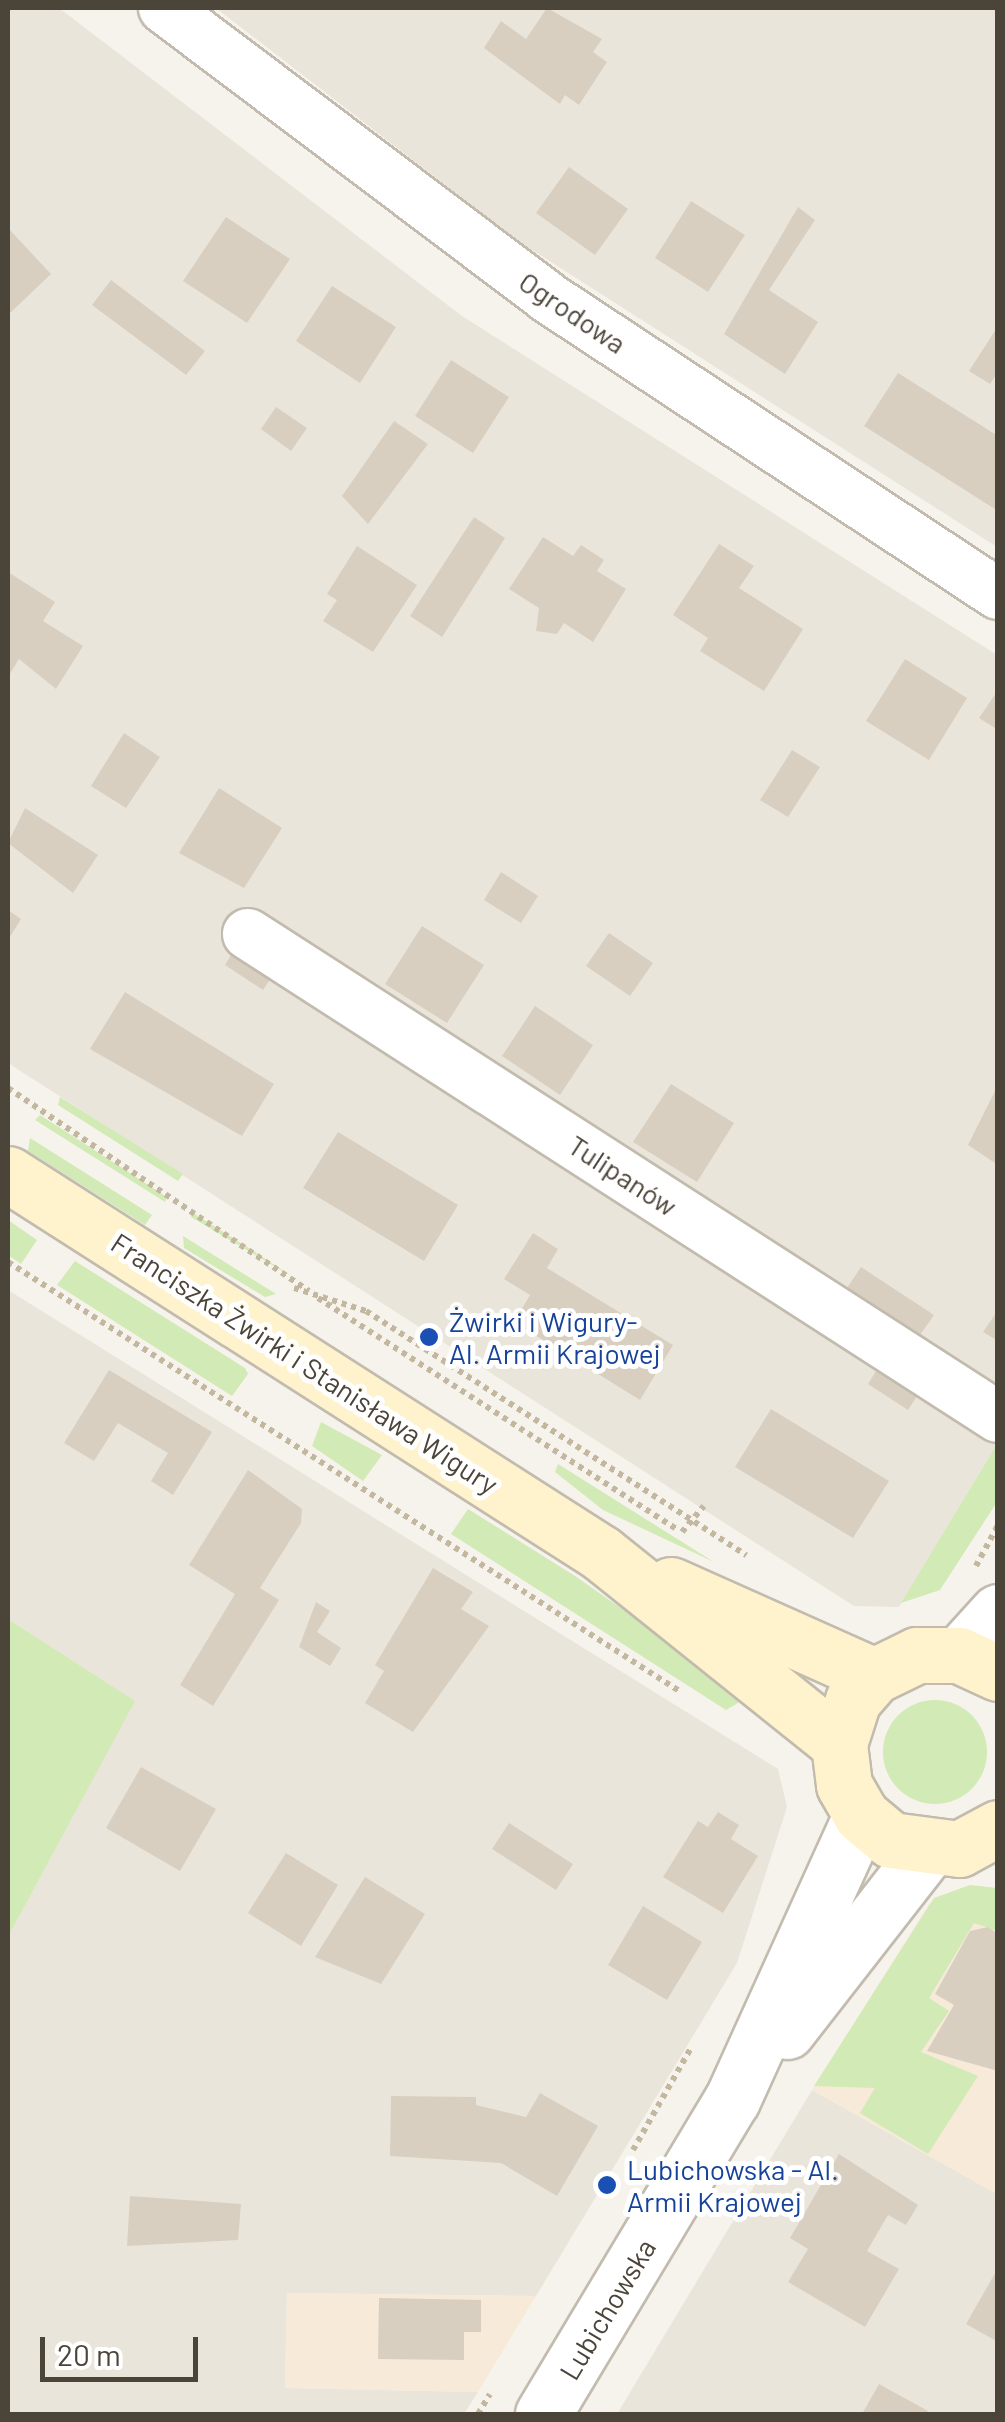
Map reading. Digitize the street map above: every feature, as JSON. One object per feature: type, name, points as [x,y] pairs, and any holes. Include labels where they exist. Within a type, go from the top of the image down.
[{"type":"main road","name":"Franciszka Żwirki i Stanisława Wigury","points":[[8,1174],[602,1553],[838,1744]]},
{"type":"main road","name":"Franciszka Żwirki i Stanisława Wigury","points":[[602,1553],[874,1676]]},
{"type":"main road","points":[[978,1664],[917,1655],[874,1676],[853,1700],[838,1744],[844,1785],[861,1815],[891,1840],[928,1850],[993,1838]]},
{"type":"street","name":"Ogrodowa","points":[[164,8],[546,296],[998,594]]},
{"type":"street","name":"Tulipanów","points":[[248,934],[998,1417]]},
{"type":"street","points":[[978,1664],[998,1612]]},
{"type":"street","name":"Lubichowska","points":[[543,2414],[732,2100],[861,1815]]},
{"type":"street","name":"Lubichowska","points":[[732,2100],[928,1850]]},
{"type":"path","points":[[8,1088],[282,1264],[311,1293],[695,1540]]},
{"type":"path","points":[[187,1226],[271,1280],[366,1312],[756,1561]]},
{"type":"path","points":[[8,1262],[696,1702]]},
{"type":"path","points":[[682,1532],[704,1506]]},
{"type":"path","points":[[974,1560],[998,1525]]},
{"type":"path","points":[[628,2159],[702,2029]]},
{"type":"path","points":[[478,2414],[499,2378]]},
{"type":"shaded area","points":[[8,8],[59,8],[462,316],[997,655],[997,1444],[899,1607],[854,1606],[8,1063]]},
{"type":"shaded area","points":[[216,8],[997,8],[997,547],[515,239]]},
{"type":"shaded area","points":[[8,1290],[778,1769],[787,1807],[737,1963],[536,2296],[287,2293],[285,2388],[478,2392],[464,2414],[8,2414],[8,1937],[134,1701],[8,1619]]},
{"type":"shaded area","points":[[997,1893],[997,2194],[812,2090],[929,1904]]},
{"type":"shaded area","points":[[812,2090],[997,2194],[997,2414],[617,2414]]},
{"type":"shaded area","points":[[287,2293],[536,2296],[478,2392],[285,2388]]},
{"type":"green space","points":[[60,1097],[183,1174],[178,1181],[58,1105]]},
{"type":"green space","points":[[40,1115],[167,1197],[165,1202],[35,1120]]},
{"type":"green space","points":[[30,1138],[152,1215],[145,1225],[28,1151]]},
{"type":"green space","points":[[193,1213],[249,1248],[294,1278],[191,1217]]},
{"type":"green space","points":[[8,1220],[37,1240],[21,1264],[8,1255]]},
{"type":"green space","points":[[183,1236],[276,1294],[265,1297],[184,1248]]},
{"type":"green space","points":[[75,1261],[245,1368],[248,1374],[232,1396],[57,1285]]},
{"type":"green space","points":[[321,1422],[382,1455],[363,1481],[312,1446]]},
{"type":"green space","points":[[997,1444],[997,1502],[940,1590],[901,1603]]},
{"type":"green space","points":[[558,1464],[714,1562],[603,1510],[555,1472]]},
{"type":"green space","points":[[468,1509],[575,1576],[748,1697],[726,1710],[451,1534]]},
{"type":"green space","points":[[8,1619],[135,1701],[8,1937]]},
{"type":"green space","points":[[935,1700],[955,1704],[972,1715],[983,1732],[987,1752],[983,1772],[972,1789],[955,1800],[935,1804],[915,1800],[898,1789],[887,1772],[883,1752],[887,1732],[898,1715],[915,1704]]},
{"type":"green space","points":[[970,1885],[997,1888],[997,1931],[974,1923],[929,1998],[949,2011],[921,2052],[978,2076],[928,2154],[860,2113],[875,2088],[814,2086],[934,1898]]},
{"type":"building","points":[[547,8],[602,39],[593,52],[607,62],[579,105],[565,95],[560,104],[484,48],[501,21],[526,39]]},
{"type":"building","points":[[569,167],[628,209],[595,255],[536,213]]},
{"type":"building","points":[[691,201],[745,235],[708,292],[655,258]]},
{"type":"building","points":[[798,207],[815,220],[769,290],[818,322],[785,374],[724,334]]},
{"type":"building","points":[[226,217],[290,259],[247,323],[183,281]]},
{"type":"building","points":[[8,228],[51,274],[8,315]]},
{"type":"building","points":[[111,280],[205,351],[186,375],[92,305]]},
{"type":"building","points":[[332,286],[396,327],[360,383],[296,341]]},
{"type":"building","points":[[998,326],[998,372],[990,384],[969,371]]},
{"type":"building","points":[[451,360],[509,397],[473,453],[415,416]]},
{"type":"building","points":[[898,373],[998,436],[998,511],[864,426]]},
{"type":"building","points":[[276,407],[307,428],[291,451],[261,429]]},
{"type":"building","points":[[394,421],[428,444],[368,524],[342,496]]},
{"type":"building","points":[[474,517],[505,538],[442,637],[410,616]]},
{"type":"building","points":[[543,537],[573,556],[581,545],[604,560],[597,571],[626,589],[593,642],[564,623],[557,634],[536,631],[539,608],[509,589]]},
{"type":"building","points":[[719,544],[754,566],[739,588],[803,629],[764,691],[700,651],[708,638],[673,615]]},
{"type":"building","points":[[357,546],[417,585],[373,652],[323,621],[337,600],[327,594]]},
{"type":"building","points":[[8,572],[55,602],[43,621],[83,646],[56,689],[19,659],[8,677]]},
{"type":"building","points":[[905,659],[967,698],[929,760],[866,721]]},
{"type":"building","points":[[998,690],[998,730],[979,718]]},
{"type":"building","points":[[124,733],[160,757],[126,808],[91,786]]},
{"type":"building","points":[[792,750],[820,767],[788,817],[760,800]]},
{"type":"building","points":[[219,788],[282,828],[244,888],[179,853]]},
{"type":"building","points":[[25,808],[98,855],[73,893],[8,843]]},
{"type":"building","points":[[501,872],[538,896],[521,923],[484,900]]},
{"type":"building","points":[[8,910],[21,919],[8,940]]},
{"type":"building","points":[[422,926],[484,965],[447,1023],[385,984]]},
{"type":"building","points":[[609,933],[653,963],[630,996],[586,966]]},
{"type":"building","points":[[237,945],[276,970],[263,990],[225,965]]},
{"type":"building","points":[[125,992],[274,1084],[242,1136],[90,1049]]},
{"type":"building","points":[[535,1006],[593,1045],[560,1095],[502,1056]]},
{"type":"building","points":[[671,1084],[734,1123],[697,1182],[633,1142]]},
{"type":"building","points":[[998,1085],[998,1165],[968,1145]]},
{"type":"building","points":[[338,1132],[458,1205],[424,1261],[303,1188]]},
{"type":"building","points":[[533,1233],[558,1249],[547,1268],[673,1345],[640,1400],[514,1322],[530,1295],[504,1279]]},
{"type":"building","points":[[861,1267],[934,1315],[911,1348],[839,1300]]},
{"type":"building","points":[[998,1310],[998,1341],[983,1332]]},
{"type":"building","points":[[883,1360],[923,1387],[908,1410],[868,1384]]},
{"type":"building","points":[[109,1370],[212,1432],[173,1495],[151,1481],[168,1453],[118,1423],[94,1461],[64,1443]]},
{"type":"building","points":[[771,1409],[889,1481],[853,1538],[735,1467]]},
{"type":"building","points":[[248,1470],[302,1509],[301,1523],[260,1588],[279,1600],[213,1706],[180,1685],[235,1594],[189,1565]]},
{"type":"building","points":[[433,1568],[473,1592],[461,1609],[489,1626],[413,1732],[365,1703],[384,1671],[375,1665]]},
{"type":"building","points":[[316,1602],[330,1611],[317,1632],[341,1648],[330,1666],[299,1647]]},
{"type":"building","points":[[141,1767],[216,1809],[180,1871],[106,1828]]},
{"type":"building","points":[[718,1812],[739,1825],[731,1839],[758,1856],[723,1913],[663,1877],[698,1821],[708,1827]]},
{"type":"building","points":[[509,1823],[573,1864],[556,1890],[492,1849]]},
{"type":"building","points":[[286,1853],[338,1885],[301,1946],[248,1913]]},
{"type":"building","points":[[365,1877],[425,1914],[381,1984],[315,1957]]},
{"type":"building","points":[[643,1906],[702,1942],[667,2000],[608,1965]]},
{"type":"building","points":[[988,1927],[998,1934],[998,2071],[927,2051],[954,2005],[935,1994],[970,1931]]},
{"type":"building","points":[[540,2093],[598,2126],[557,2196],[501,2163],[390,2156],[391,2096],[476,2097],[476,2105],[526,2117]]},
{"type":"building","points":[[839,2154],[918,2205],[906,2225],[888,2215],[867,2251],[899,2269],[865,2327],[788,2282],[808,2249],[790,2238]]},
{"type":"building","points":[[130,2196],[241,2204],[238,2240],[127,2246]]},
{"type":"building","points":[[998,2268],[998,2342],[966,2324]]},
{"type":"building","points":[[379,2298],[481,2300],[481,2332],[464,2332],[464,2360],[378,2359]]},
{"type":"building","points":[[879,2384],[928,2411],[862,2414]]},
{"type":"place","name":"Żwirki i Wigury- Al. Armii Krajowej","points":[[429,1337]]},
{"type":"place","name":"Lubichowska - Al. Armii Krajowej","points":[[607,2185]]}]
